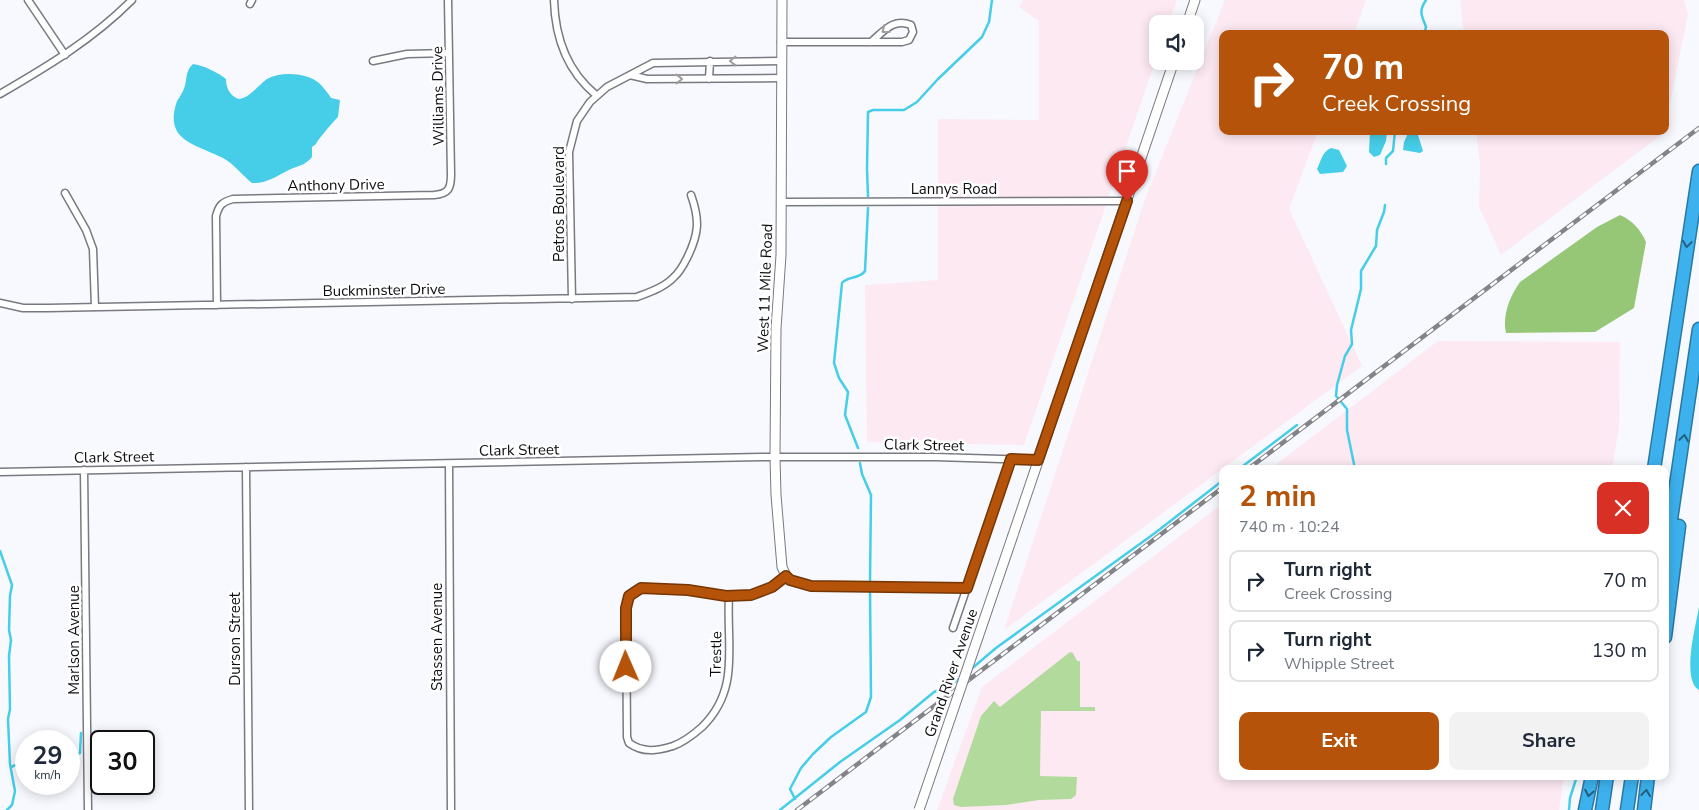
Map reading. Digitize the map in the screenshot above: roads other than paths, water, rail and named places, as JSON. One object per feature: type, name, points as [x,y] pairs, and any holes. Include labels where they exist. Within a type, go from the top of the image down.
[{"type":"highway","points":[[1655,465],[1698,175]]},
{"type":"highway","points":[[1669,534],[1699,330]]},
{"type":"highway","points":[[1669,604],[1683,490],[1681,457]]},
{"type":"highway","points":[[1585,810],[1591,780]]},
{"type":"highway","points":[[1602,810],[1607,780]]},
{"type":"highway","points":[[1626,810],[1631,780]]},
{"type":"highway","points":[[1644,810],[1648,780]]},
{"type":"main road","name":"West 11 Mile Road","points":[[782,0],[781,255],[776,329],[775,458],[782,567],[786,576]]},
{"type":"main road","points":[[1190,15],[1195,0]]},
{"type":"main road","name":"Grand River Avenue","points":[[919,810],[1171,70]]},
{"type":"street","points":[[28,0],[65,55]]},
{"type":"street","points":[[0,94],[65,55],[106,24],[132,0]]},
{"type":"street","name":"Williams Drive","points":[[448,0],[451,184],[448,190]]},
{"type":"street","points":[[554,0],[561,46],[573,71],[596,96]]},
{"type":"street","points":[[782,42],[871,42],[902,42],[909,40],[913,32],[911,25],[897,22],[871,42]]},
{"type":"street","points":[[373,61],[407,54],[450,53]]},
{"type":"street","points":[[709,79],[710,61]]},
{"type":"street","name":"Petros Boulevard","points":[[572,300],[569,152],[577,121],[596,96],[613,84],[653,63],[782,61]]},
{"type":"street","points":[[630,75],[647,79],[782,78]]},
{"type":"street","name":"Anthony Drive","points":[[217,305],[216,216],[219,206],[223,202],[233,199],[427,195],[442,194],[448,190]]},
{"type":"street","points":[[64,193],[86,230],[93,248],[95,307]]},
{"type":"street","name":"Buckminster Drive","points":[[0,303],[23,308],[572,300],[637,297],[663,286],[675,277],[684,264],[695,243],[698,224],[697,210],[691,195]]},
{"type":"street","name":"Lannys Road","points":[[781,202],[1127,201]]},
{"type":"street","name":"Clark Street","points":[[0,472],[775,458],[935,457],[1038,460]]},
{"type":"street","points":[[953,628],[1011,459]]},
{"type":"street","name":"Stassen Avenue","points":[[449,464],[451,810]]},
{"type":"street","name":"Durson Street","points":[[246,467],[249,810]]},
{"type":"street","name":"Marlson Avenue","points":[[84,470],[88,810]]},
{"type":"street","points":[[729,596],[751,595],[763,592],[786,576],[790,580],[811,586],[967,588]]},
{"type":"street","name":"Trestle","points":[[641,588],[688,590],[729,596],[728,684],[722,701],[709,720],[694,735],[680,743],[655,750],[641,749],[629,743],[627,737],[626,608],[629,596],[641,588]]},
{"type":"water","points":[[193,64],[215,72],[226,79],[229,91],[239,99],[247,96],[273,76],[294,74],[308,77],[319,83],[331,98],[340,100],[338,117],[312,147],[312,157],[307,162],[268,181],[252,183],[227,160],[185,139],[178,133],[174,125],[177,101],[182,94],[188,70]]},
{"type":"water","points":[[1370,135],[1387,135],[1380,155],[1374,157],[1369,152]]},
{"type":"water","points":[[1407,135],[1418,135],[1423,151],[1420,153],[1403,150]]},
{"type":"water","points":[[1331,148],[1339,150],[1347,166],[1343,172],[1320,174],[1317,169],[1324,154]]},
{"type":"water","points":[[1699,607],[1699,690],[1694,684],[1690,664]]},
{"type":"waterway","points":[[868,196],[868,112],[873,110],[904,110],[917,102],[982,37],[989,22],[992,0]]},
{"type":"waterway","points":[[1425,30],[1421,11],[1426,0]]},
{"type":"waterway","points":[[1386,164],[1386,158],[1393,151],[1395,135]]},
{"type":"waterway","points":[[1354,465],[1347,430],[1347,409],[1336,396],[1337,385],[1345,356],[1352,344],[1351,330],[1361,289],[1361,271],[1376,246],[1377,230],[1385,205]]},
{"type":"waterway","points":[[858,448],[845,415],[848,392],[839,378],[834,363],[842,283],[847,279],[863,274],[865,271],[868,208]]},
{"type":"waterway","points":[[1244,465],[1297,425]]},
{"type":"waterway","points":[[860,463],[862,474],[871,495],[870,582]]},
{"type":"waterway","points":[[970,670],[996,648],[1155,533],[1219,483]]},
{"type":"waterway","points":[[0,551],[12,585],[9,630],[11,640],[9,656],[10,709],[8,719],[10,764],[15,791],[12,805],[7,810]]},
{"type":"waterway","points":[[795,799],[790,789],[801,768],[831,737],[866,712],[871,697],[870,591]]},
{"type":"waterway","points":[[780,810],[840,762],[900,720],[934,692],[949,686],[962,677]]},
{"type":"waterway","points":[[80,753],[81,733]]},
{"type":"waterway","points":[[11,767],[15,765]]},
{"type":"waterway","points":[[1569,810],[1570,798],[1576,780]]},
{"type":"railway","points":[[1253,465],[1699,128]]},
{"type":"railway","points":[[797,810],[1219,490]]}]
